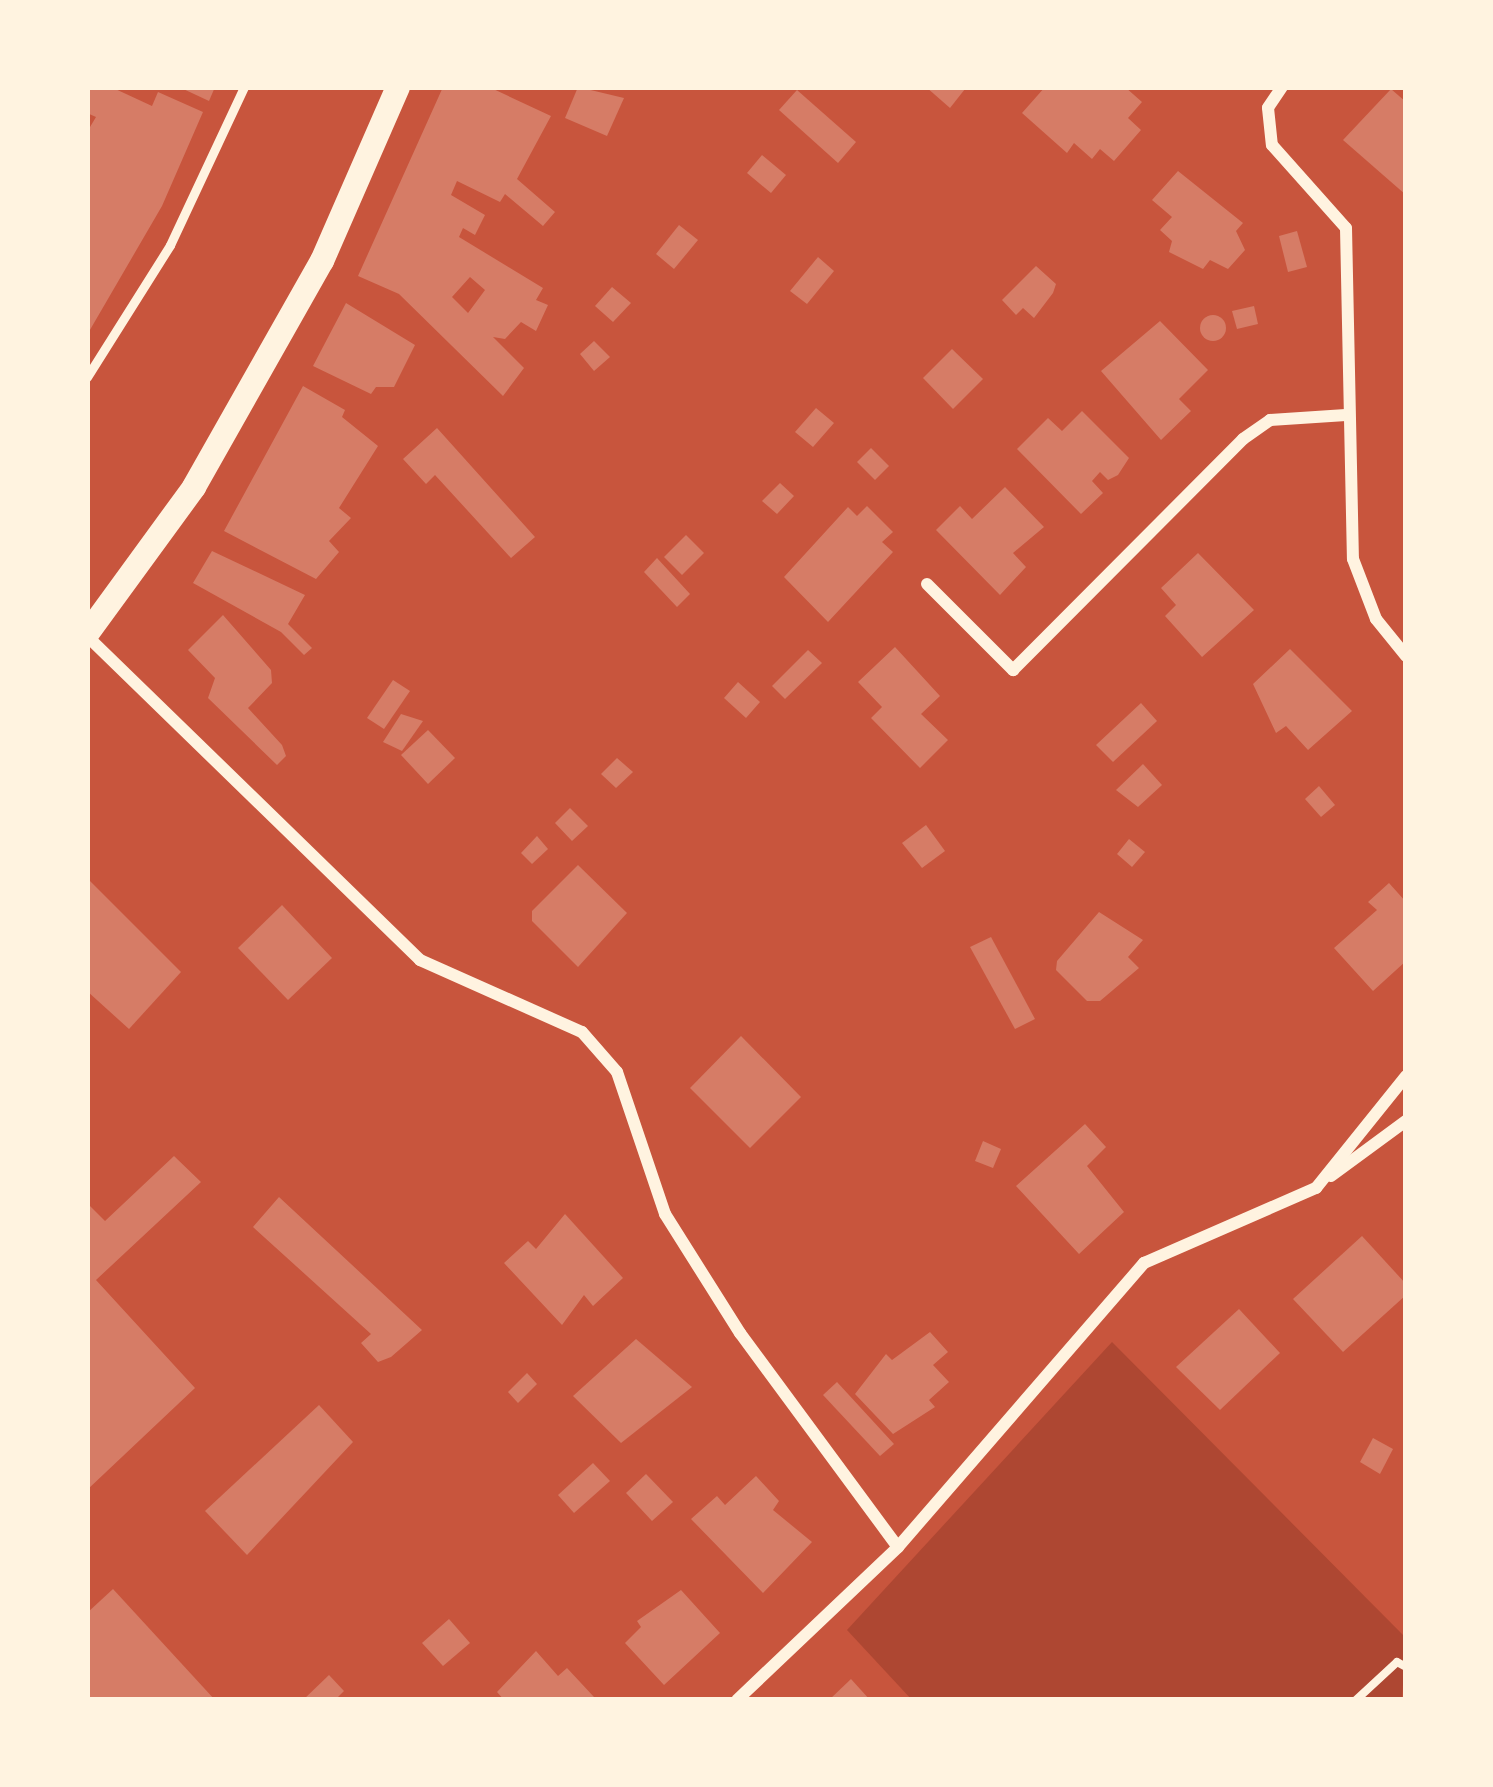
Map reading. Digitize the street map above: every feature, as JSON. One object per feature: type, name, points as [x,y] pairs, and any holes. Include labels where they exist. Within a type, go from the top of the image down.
[{"type":"main road","points":[[87,635],[194,487],[311,282],[398,87]]},
{"type":"street","points":[[1282,87],[1268,108],[1272,145],[1346,228],[1346,416],[1353,559],[1376,620],[1406,656]]},
{"type":"street","points":[[927,584],[1013,670],[1243,439],[1270,420],[1346,416]]},
{"type":"street","points":[[87,635],[420,960],[582,1032],[616,1072],[665,1214],[740,1333],[898,1546]]},
{"type":"street","points":[[1316,1188],[1406,1076]]},
{"type":"street","points":[[737,1700],[898,1546],[1144,1263],[1316,1188],[1406,1121]]},
{"type":"lane","points":[[87,377],[170,245],[244,87]]},
{"type":"path","points":[[1356,1700],[1397,1662],[1406,1666]]},
{"type":"shaded area","points":[[1112,1342],[1406,1638],[1402,1700],[912,1700],[847,1630]]},
{"type":"building","points":[[87,87],[111,87],[152,106],[158,92],[203,112],[162,206],[87,335],[87,132],[96,117],[87,113]]},
{"type":"building","points":[[179,87],[215,87],[209,101]]},
{"type":"building","points":[[443,87],[489,87],[551,116],[517,179],[555,212],[543,226],[505,194],[500,202],[457,181],[451,195],[485,215],[475,235],[463,228],[459,237],[543,288],[536,300],[548,305],[536,331],[521,322],[505,339],[493,337],[524,368],[503,396],[399,294],[358,276]],"holes":[[[470,277],[485,290],[468,313],[452,297]]]},
{"type":"building","points":[[578,87],[624,98],[607,136],[565,118]]},
{"type":"building","points":[[926,87],[962,87],[965,89],[950,108]]},
{"type":"building","points":[[1045,87],[1125,87],[1142,102],[1128,118],[1141,130],[1114,161],[1100,149],[1092,159],[1074,143],[1067,153],[1022,113]]},
{"type":"building","points":[[1391,89],[1406,102],[1406,195],[1343,140]]},
{"type":"building","points":[[797,90],[856,142],[838,163],[779,110]]},
{"type":"building","points":[[762,155],[786,175],[771,193],[747,173]]},
{"type":"building","points":[[1178,171],[1243,223],[1236,231],[1245,250],[1228,269],[1210,260],[1203,269],[1169,252],[1172,241],[1160,230],[1172,217],[1152,200]]},
{"type":"building","points":[[679,225],[698,240],[674,269],[656,254]]},
{"type":"building","points":[[1297,231],[1307,267],[1288,272],[1279,236]]},
{"type":"building","points":[[818,257],[834,271],[807,304],[790,291]]},
{"type":"building","points":[[1036,266],[1056,284],[1053,293],[1034,318],[1023,308],[1016,315],[1002,300]]},
{"type":"building","points":[[612,287],[631,303],[613,322],[595,306]]},
{"type":"building","points":[[346,303],[415,345],[394,387],[376,387],[371,394],[313,366]]},
{"type":"building","points":[[1254,306],[1258,324],[1237,329],[1232,311]]},
{"type":"building","points":[[1213,315],[1226,328],[1213,341],[1200,328]]},
{"type":"building","points":[[1160,321],[1208,370],[1179,399],[1191,411],[1161,440],[1101,371]]},
{"type":"building","points":[[594,341],[610,357],[594,371],[580,354]]},
{"type":"building","points":[[952,349],[983,379],[953,409],[923,378]]},
{"type":"building","points":[[303,386],[345,410],[342,417],[378,446],[339,508],[351,518],[329,541],[339,552],[316,579],[224,531]]},
{"type":"building","points":[[816,408],[834,423],[813,447],[795,432]]},
{"type":"building","points":[[1082,411],[1129,458],[1118,475],[1108,480],[1100,472],[1092,481],[1103,493],[1081,514],[1017,449],[1048,418],[1062,431]]},
{"type":"building","points":[[437,428],[535,537],[511,558],[435,475],[426,484],[403,459]]},
{"type":"building","points":[[871,448],[889,466],[875,480],[857,462]]},
{"type":"building","points":[[780,483],[794,496],[777,514],[762,501]]},
{"type":"building","points":[[1005,487],[1044,527],[1013,553],[1026,567],[1000,595],[936,530],[960,506],[972,519]]},
{"type":"building","points":[[867,506],[893,532],[882,542],[893,552],[828,622],[784,577],[848,507],[857,516]]},
{"type":"building","points":[[686,535],[704,553],[682,575],[664,557]]},
{"type":"building","points":[[212,551],[305,595],[288,624],[312,648],[304,655],[281,632],[193,583]]},
{"type":"building","points":[[1198,553],[1254,610],[1202,657],[1165,616],[1176,605],[1161,588]]},
{"type":"building","points":[[657,558],[690,594],[677,607],[644,572]]},
{"type":"building","points":[[223,615],[271,670],[272,683],[248,708],[282,745],[286,756],[277,765],[208,698],[215,678],[188,650]]},
{"type":"building","points":[[895,647],[940,696],[921,714],[948,740],[920,768],[871,718],[882,707],[858,682]]},
{"type":"building","points":[[1290,649],[1352,711],[1308,750],[1286,726],[1276,733],[1253,684]]},
{"type":"building","points":[[808,650],[822,663],[785,699],[772,686]]},
{"type":"building","points":[[393,680],[410,691],[384,729],[367,718]]},
{"type":"building","points":[[738,682],[760,702],[746,718],[724,698]]},
{"type":"building","points":[[1141,703],[1157,721],[1113,762],[1096,745]]},
{"type":"building","points":[[401,714],[423,721],[402,751],[383,742]]},
{"type":"building","points":[[428,730],[455,758],[428,784],[401,755]]},
{"type":"building","points":[[617,758],[633,772],[616,788],[601,774]]},
{"type":"building","points":[[1143,764],[1162,785],[1138,807],[1116,790]]},
{"type":"building","points":[[1319,786],[1335,805],[1321,817],[1305,799]]},
{"type":"building","points":[[570,808],[588,826],[572,841],[555,823]]},
{"type":"building","points":[[926,825],[945,851],[922,868],[902,843]]},
{"type":"building","points":[[537,836],[548,849],[532,864],[521,853]]},
{"type":"building","points":[[1129,839],[1145,852],[1132,867],[1117,854]]},
{"type":"building","points":[[578,865],[627,913],[578,967],[532,921],[532,911]]},
{"type":"building","points":[[87,878],[181,972],[129,1029],[87,991]]},
{"type":"building","points":[[1389,883],[1406,902],[1406,961],[1373,991],[1334,948],[1377,910],[1368,902]]},
{"type":"building","points":[[282,905],[332,958],[288,1000],[238,948]]},
{"type":"building","points":[[1099,912],[1143,940],[1128,957],[1139,968],[1100,1001],[1087,1001],[1056,970],[1057,961]]},
{"type":"building","points":[[991,937],[1035,1019],[1015,1029],[970,947]]},
{"type":"building","points":[[741,1036],[801,1097],[750,1148],[690,1088]]},
{"type":"building","points":[[1085,1124],[1106,1147],[1087,1166],[1124,1212],[1079,1254],[1016,1186]]},
{"type":"building","points":[[983,1141],[1001,1149],[993,1168],[975,1161]]},
{"type":"building","points":[[174,1156],[201,1182],[96,1280],[195,1388],[87,1490],[87,1203],[105,1221]]},
{"type":"building","points":[[279,1197],[422,1330],[391,1357],[378,1362],[361,1343],[371,1334],[253,1227]]},
{"type":"building","points":[[565,1214],[623,1278],[593,1306],[584,1295],[562,1325],[504,1263],[528,1241],[536,1249]]},
{"type":"building","points":[[1362,1236],[1406,1284],[1406,1295],[1343,1352],[1293,1299]]},
{"type":"building","points":[[1239,1309],[1280,1353],[1220,1410],[1176,1367]]},
{"type":"building","points":[[930,1332],[948,1352],[933,1365],[949,1382],[929,1400],[935,1407],[893,1434],[855,1394],[886,1354],[892,1360]]},
{"type":"building","points":[[636,1339],[692,1387],[621,1443],[573,1396]]},
{"type":"building","points":[[527,1373],[537,1384],[518,1403],[508,1392]]},
{"type":"building","points":[[837,1382],[894,1444],[880,1456],[823,1395]]},
{"type":"building","points":[[319,1405],[353,1442],[247,1555],[205,1511]]},
{"type":"building","points":[[1373,1438],[1393,1449],[1380,1474],[1360,1462]]},
{"type":"building","points":[[593,1463],[610,1481],[574,1513],[558,1495]]},
{"type":"building","points":[[646,1474],[673,1502],[652,1521],[626,1493]]},
{"type":"building","points":[[756,1476],[779,1501],[773,1510],[812,1542],[763,1593],[691,1519],[717,1496],[725,1505]]},
{"type":"building","points":[[113,1589],[215,1700],[87,1700],[87,1613]]},
{"type":"building","points":[[681,1590],[720,1633],[664,1685],[625,1643],[641,1627],[637,1621]]},
{"type":"building","points":[[449,1619],[470,1643],[443,1666],[422,1643]]},
{"type":"building","points":[[536,1651],[558,1676],[567,1668],[594,1697],[504,1700],[497,1692]]},
{"type":"building","points":[[329,1675],[344,1691],[335,1700],[303,1700]]},
{"type":"building","points":[[851,1679],[870,1700],[829,1700]]}]
